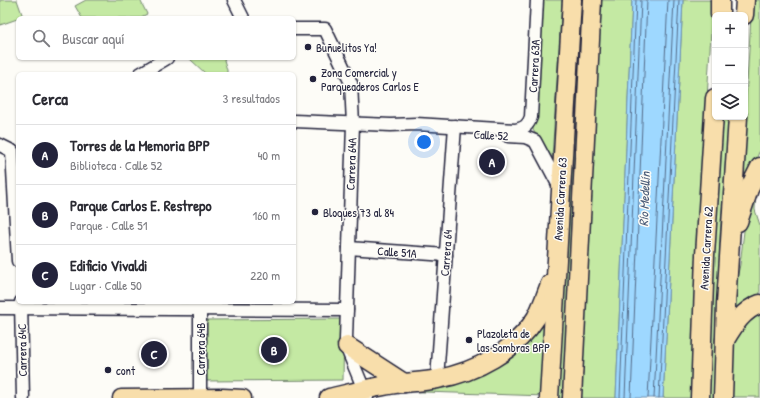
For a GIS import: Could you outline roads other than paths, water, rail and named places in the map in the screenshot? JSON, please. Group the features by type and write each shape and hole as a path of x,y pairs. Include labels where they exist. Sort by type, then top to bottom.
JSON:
{"highway":[{"name":"Avenida Carrera 63","path":"549,398 572,0"},
{"name":"Avenida Carrera 63","path":"572,398 592,0"},
{"path":"720,0 720,12"},
{"path":"744,12 745,0"},
{"name":"Avenida Carrera 62","path":"700,398 705,255 714,120"},
{"name":"Avenida Carrera 62","path":"723,398 729,258 738,120"},
{"path":"729,258 742,206 760,167"},
{"path":"329,398 365,394 404,383 437,379 467,371 496,357 527,331 537,316 556,264"},
{"path":"725,340 733,326 743,314 754,306 760,304"},
{"path":"347,346 404,383"}],"main road":[{"path":"121,398 243,398"}],"street":[{"path":"234,0 242,16"},
{"name":"Carrera 63A","path":"522,129 526,126 531,117 536,2"},
{"name":"Carrera 64A","path":"296,29 325,29 351,84 352,124 347,346 365,394"},
{"path":"143,72 164,60"},
{"name":"Calle 52","path":"296,121 391,125 415,130 522,129"},
{"name":"Calle 52","path":"455,129 531,138 538,144 561,190"},
{"name":"Carrera 64","path":"437,379 455,129"},
{"path":"0,145 15,150 16,187"},
{"name":"Calle 51A","path":"349,248 446,255"},
{"path":"0,308 21,305 200,306 348,310"},
{"name":"Carrera 64C","path":"21,305 23,398"},
{"name":"Carrera 64B","path":"200,306 200,397"}],"water":[{"name":"Río Medellín","path":"632,0 683,0 663,398 616,398"}],"place":[{"name":"Buñuelitos Ya!","path":"308,47"},
{"name":"Zona Comercial y Parqueaderos Carlos E","path":"313,79"},
{"name":"Torres de la Memoria BPP","path":"492,162"},
{"name":"Bloques 73 al 84","path":"315,212"},
{"name":"Plazoleta de las Sombras BPP","path":"469,340"},
{"name":"Parque Carlos E. Restrepo","path":"274,350"},
{"name":"Edificio Vivaldi","path":"154,354"},
{"name":"cont","path":"108,370"}]}
